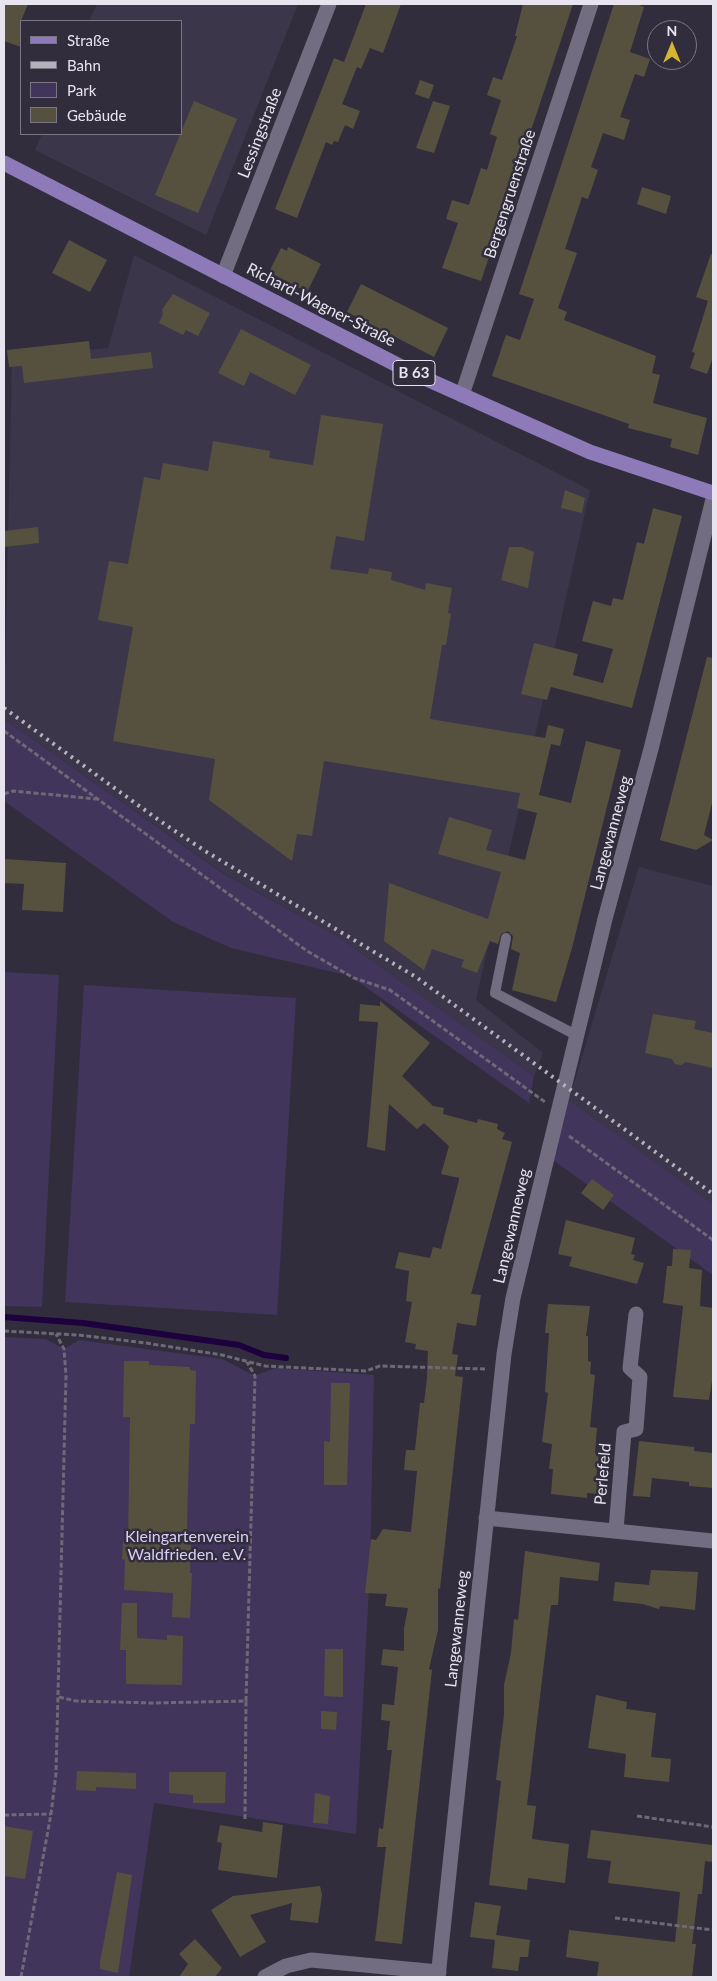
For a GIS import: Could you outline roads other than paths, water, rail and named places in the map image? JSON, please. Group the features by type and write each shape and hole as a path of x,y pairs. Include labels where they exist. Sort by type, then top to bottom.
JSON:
{"main road":[{"name":"Richard-Wagner-Straße","path":"4,163 413,373 590,452 713,493"}],"street":[{"name":"Lessingstraße","path":"223,276 329,4"},
{"name":"Bergengruenstraße","path":"462,395 591,4"},
{"name":"Langewanneweg","path":"438,1975 486,1518 503,1370 519,1266 578,1036 605,919 651,749 713,499"},
{"name":"Perlefeld","path":"616,1530 624,1432 636,1429 640,1378 630,1368 636,1314"},
{"path":"486,1518 713,1541"},
{"path":"265,1977 286,1966 311,1960 438,1975"}],"lane":[{"path":"506,938 495,993 578,1036"}],"waterway":[{"path":"4,1317 83,1323 239,1345 264,1355 286,1358"}],"railway":[{"path":"4,708 160,821 205,851 416,977 713,1194"}],"park label":[{"name":"Kleingartenverein Waldfrieden. e.V.","path":"187,1546"}]}
